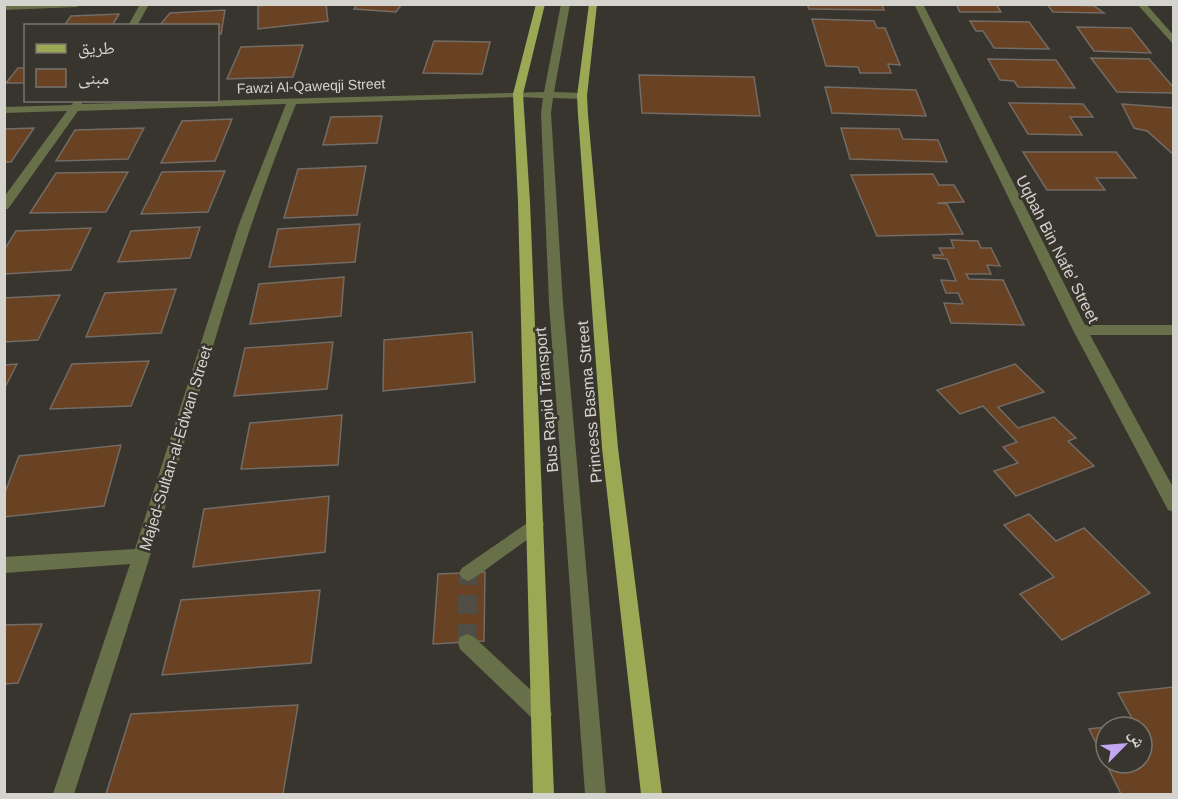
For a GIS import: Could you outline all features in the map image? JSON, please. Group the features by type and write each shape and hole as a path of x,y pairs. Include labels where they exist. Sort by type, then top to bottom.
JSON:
{"main road":[{"path":"541,4 518,94 536,524 544,795"},
{"name":"Princess Basma Street","path":"593,4 582,96 610,448 652,795"}],"street":[{"path":"4,7 77,4"},
{"path":"133,24 145,4"},
{"name":"Bus Rapid Transport","path":"566,4 546,113 556,303 596,795"},
{"name":"Uqbah Bin Nafe' Street","path":"918,4 1080,330 1173,505"},
{"path":"1141,4 1173,42"},
{"name":"Fawzi Al-Qaweqji Street","path":"4,110 77,104 292,102 518,94 582,96"},
{"name":"Majed-Sultan-al-Edwan Street","path":"63,795 142,556 231,268 272,149 292,102"},
{"path":"4,206 77,104"},
{"path":"1080,330 1173,330"},
{"path":"468,573 536,524"},
{"path":"4,565 142,556"},
{"path":"467,643 542,714"}],"building":[{"path":"326,4 328,21 258,29 258,6"},
{"path":"357,4 402,4 396,12 354,9"},
{"path":"807,4 882,4 884,10 809,9"},
{"path":"956,4 996,4 1001,12 960,12"},
{"path":"1047,4 1094,6 1104,13 1053,12"},
{"path":"225,10 221,34 219,34 219,24 161,24 170,13"},
{"path":"119,14 113,24 65,24 71,16"},
{"path":"812,19 874,21 877,28 885,28 900,65 888,64 891,73 860,73 858,67 826,66"},
{"path":"970,21 1029,22 1049,49 994,48 983,31 976,31"},
{"path":"1077,27 1131,28 1151,53 1094,51"},
{"path":"434,41 490,42 482,74 423,73"},
{"path":"303,45 293,77 227,79 241,47"},
{"path":"1091,58 1149,59 1174,88 1174,93 1117,92"},
{"path":"988,59 1056,60 1075,88 1018,87 1014,81 1000,80"},
{"path":"18,68 24,68 24,83 6,83"},
{"path":"639,75 754,77 760,116 642,113"},
{"path":"825,87 916,90 926,116 832,113"},
{"path":"1009,103 1083,104 1093,117 1070,117 1082,135 1028,134"},
{"path":"1122,104 1174,108 1174,155 1147,131 1134,128"},
{"path":"382,116 377,143 323,145 331,117"},
{"path":"232,119 215,161 161,163 182,121"},
{"path":"34,128 11,162 4,162 4,129"},
{"path":"144,128 128,159 56,161 75,130"},
{"path":"841,128 899,129 903,139 938,140 947,162 850,159"},
{"path":"1023,152 1116,152 1136,178 1096,178 1105,190 1047,190"},
{"path":"366,166 357,215 284,218 298,169"},
{"path":"225,171 208,212 141,214 162,172"},
{"path":"128,172 106,212 30,213 56,173"},
{"path":"933,174 939,185 954,185 964,202 937,203 947,204 963,234 877,236 851,175"},
{"path":"360,224 355,262 269,267 278,229"},
{"path":"200,227 190,258 118,262 131,231"},
{"path":"91,228 71,270 4,274 4,250 16,231"},
{"path":"951,240 978,241 981,248 991,248 1000,266 987,265 991,274 966,274 969,279 1003,280 1024,325 951,323 944,303 963,304 958,293 946,293 941,280 956,281 947,259 934,258 933,255 943,255 939,248 954,248"},
{"path":"344,277 341,316 250,324 259,284"},
{"path":"176,289 161,333 86,337 105,293"},
{"path":"60,295 38,340 4,342 4,298"},
{"path":"472,332 475,382 383,391 384,340"},
{"path":"333,342 327,389 234,396 245,348"},
{"path":"149,361 131,406 50,409 72,364"},
{"path":"17,364 4,389 4,365"},
{"path":"1015,364 1044,392 998,407 1018,428 1054,417 1076,438 1068,441 1094,466 1016,496 994,471 1018,463 1003,447 1017,442 983,406 960,414 937,390"},
{"path":"342,415 338,465 241,469 250,423"},
{"path":"121,445 104,506 4,517 4,495 19,456"},
{"path":"329,496 325,552 193,567 204,509"},
{"path":"1029,514 1056,541 1084,528 1150,593 1062,640 1020,594 1054,577 1004,525"},
{"path":"485,572 484,641 433,644 438,574"},
{"path":"320,590 311,663 162,675 181,600"},
{"path":"42,624 18,683 4,684 4,625"},
{"path":"1174,687 1174,794 1121,794 1112,775 1154,775 1154,715 1130,715 1118,693"},
{"path":"298,705 283,794 106,794 131,714"},
{"path":"1094,728 1094,739 1089,729"}],"tunnel":[{"path":"467,643 468,573"}]}
